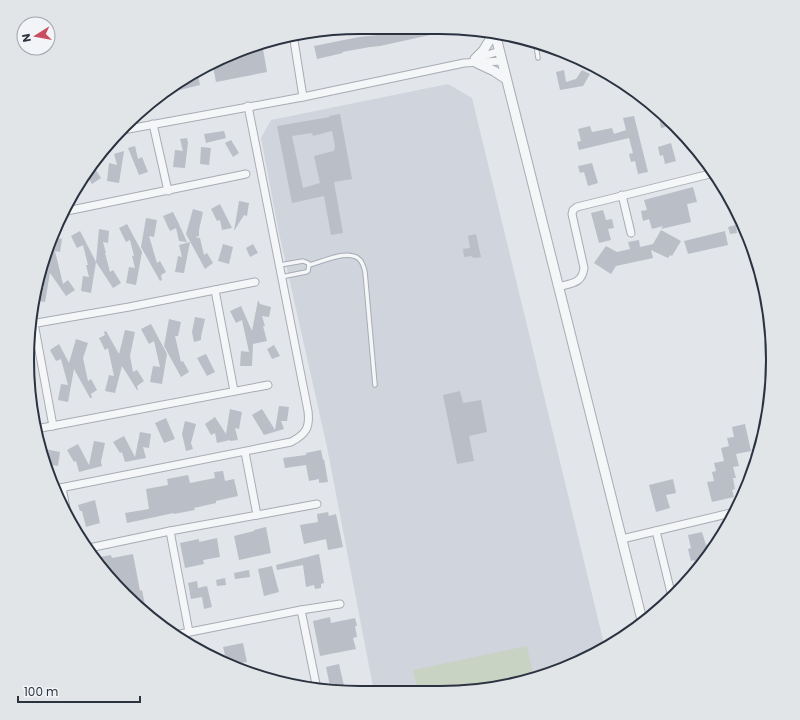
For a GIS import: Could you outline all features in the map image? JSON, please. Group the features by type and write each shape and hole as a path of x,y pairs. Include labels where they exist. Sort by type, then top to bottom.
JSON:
{"street":[{"path":"476,61 491,38"},
{"path":"496,39 641,616"},
{"path":"294,40 303,97"},
{"path":"476,61 500,51"},
{"path":"476,61 506,79"},
{"path":"129,129 303,97 464,63 476,61 502,61"},
{"path":"63,494 62,488 291,442 306,432 309,422 248,106"},
{"path":"153,124 168,191"},
{"path":"71,210 246,174"},
{"path":"558,287 579,280 583,276 584,268 572,214 573,210 577,207 622,195 708,174"},
{"path":"622,195 631,234"},
{"path":"36,323 129,307 255,282"},
{"path":"215,290 234,391"},
{"path":"35,339 53,426"},
{"path":"41,429 268,385"},
{"path":"245,452 256,515"},
{"path":"93,547 170,531 316,504"},
{"path":"622,539 727,514"},
{"path":"170,531 189,632"},
{"path":"656,531 671,591"},
{"path":"183,633 301,610 340,604"},
{"path":"301,610 316,683"}],"lane":[{"path":"537,49 538,58"},
{"path":"309,265 346,254 356,256 361,261 365,272 375,385"},
{"path":"279,265 303,261 309,265"},
{"path":"281,277 306,272 309,265"}],"shaded area":[{"path":"448,84 472,98 603,642 565,661 545,669 504,680 440,686 373,686 327,447 279,233 261,138 271,120"}],"green space":[{"path":"527,646 533,673 504,680 483,683 417,686 413,670"}],"building":[{"path":"387,34 434,34 380,46 342,52 343,53 317,59 314,46 359,37"},
{"path":"263,49 267,72 216,82 213,69"},
{"path":"564,70 566,82 576,79 582,70 590,74 583,86 560,90 556,72"},
{"path":"198,77 200,85 177,91"},
{"path":"340,114 352,179 334,182 343,233 331,235 324,196 292,203 277,126 330,117 329,116","holes":["332,131 335,146 334,151 314,156 320,183 303,188 292,136 312,133 313,136"]},
{"path":"634,116 648,172 638,174 635,161 631,162 629,154 633,153 629,138 579,150 577,142 581,141 578,129 590,126 592,132 612,128 614,134 626,130 623,118"},
{"path":"659,119 668,126 661,128"},
{"path":"224,131 226,138 206,143 204,134"},
{"path":"187,138 188,143 185,168 173,167 175,150 183,151 180,139"},
{"path":"231,140 239,153 233,157 225,143"},
{"path":"671,143 676,161 665,164 663,155 660,156 658,147"},
{"path":"135,146 138,159 142,157 148,172 139,175 128,148"},
{"path":"201,147 211,148 209,165 200,164"},
{"path":"124,151 119,183 107,181 109,163 117,165 114,154"},
{"path":"592,163 598,183 588,186 584,172 580,173 578,166"},
{"path":"96,170 101,178 92,184 89,179"},
{"path":"693,187 697,202 687,204 691,222 661,229 663,226 652,229 649,219 643,221 641,211 647,210 644,200"},
{"path":"239,201 249,203 247,216 244,215 234,231"},
{"path":"220,204 232,228 222,230 220,220 217,221 211,209"},
{"path":"193,209 203,212 199,236 195,237 200,238 204,255 207,253 213,263 205,269 186,234"},
{"path":"603,210 606,220 612,219 614,228 608,229 611,240 599,243 591,213"},
{"path":"173,212 187,242 179,241 176,228 170,231 168,227 163,216"},
{"path":"146,218 157,220 154,237 149,236 157,263 160,261 166,272 161,275 162,280 160,281 141,247"},
{"path":"127,224 142,252 136,285 126,283 129,267 135,268 130,240 126,242 119,228"},
{"path":"736,225 737,233 730,234 728,227"},
{"path":"99,229 109,231 108,243 103,242 105,253 110,272 113,270 121,283 113,288 96,262"},
{"path":"661,230 681,241 672,256 670,255 668,258 651,250 653,258 616,266 611,274 594,263 606,246 617,252 630,249 628,242 639,240 640,247 653,244"},
{"path":"80,231 96,262 91,293 81,291 83,276 89,277 86,265 88,265 83,245 77,248 71,236"},
{"path":"725,231 728,245 688,254 684,241"},
{"path":"476,234 481,257 464,257 463,249 470,248 468,236"},
{"path":"58,238 62,239 60,252 55,251 63,284 68,280 75,290 66,296 50,273 45,302 39,301 42,287 44,288 43,284 51,255"},
{"path":"190,242 184,273 175,272 178,256 182,257 179,245"},
{"path":"223,244 233,247 229,264 218,261"},
{"path":"253,244 258,253 250,257 246,248"},
{"path":"258,300 260,304 271,307 269,317 262,316 267,341 253,344 252,366 240,366 241,351 249,352 242,320 236,323 230,311 241,306 252,331"},
{"path":"195,317 205,319 201,340 194,342 192,332"},
{"path":"169,319 181,322 178,336 175,336 181,362 183,361 189,372 181,377 164,346"},
{"path":"151,324 167,354 162,384 150,382 153,366 160,367 154,341 149,344 141,329"},
{"path":"125,330 135,332 130,356 133,372 137,370 144,381 137,386 137,390 122,366 115,393 105,391 109,375 114,376 108,348 105,350 99,338 105,335 104,332 106,331 119,354"},
{"path":"76,339 88,343 83,358 88,381 91,379 97,390 91,394 92,398 90,398 74,369 68,402 58,400 61,384 68,385 61,359 56,361 50,350 59,344 69,363"},
{"path":"274,345 280,356 272,359 267,349"},
{"path":"206,354 215,372 207,376 197,358"},
{"path":"460,391 463,403 481,400 487,432 469,436 474,461 457,464 443,395"},
{"path":"279,406 289,407 287,421 281,421 284,429 264,435 252,415 262,409 275,430"},
{"path":"230,409 242,412 239,429 235,428 238,440 217,443 215,433 211,435 205,424 215,417 226,434"},
{"path":"166,418 175,439 164,443 155,423"},
{"path":"185,421 196,424 191,443 193,449 186,451 182,434"},
{"path":"745,424 751,451 736,454 739,466 733,467 736,478 733,478 735,489 732,490 734,497 712,502 707,482 714,481 712,472 716,471 714,463 724,461 721,448 729,446 727,438 734,437 732,427"},
{"path":"140,432 151,434 149,448 143,447 146,458 125,462 122,452 120,453 113,442 124,436 135,457"},
{"path":"94,441 105,443 101,462 102,466 79,472 76,461 74,462 67,450 78,444 89,465"},
{"path":"47,449 60,452 58,466 52,465 53,471"},
{"path":"321,450 328,482 319,483 319,479 309,481 306,465 285,468 283,458 306,455 306,453"},
{"path":"223,471 225,481 234,479 238,496 194,508 195,510 127,523 125,513 149,509 146,489 168,485 167,479 188,475 190,483 215,478 214,472"},
{"path":"673,479 676,493 666,495 670,508 656,512 649,485"},
{"path":"95,500 100,523 86,527 82,511 80,511 78,505"},
{"path":"328,512 329,516 336,514 343,547 328,550 326,539 304,544 300,525 318,522 317,514"},
{"path":"266,527 271,553 239,560 234,536"},
{"path":"702,532 706,545 709,544 695,563 694,560 691,561 688,549 691,548 688,535"},
{"path":"217,538 220,557 203,560 204,564 185,568 180,543 199,539 199,542"},
{"path":"133,554 140,591 142,590 145,605 129,591 100,557 111,555 112,558"},
{"path":"319,554 324,583 321,584 321,588 315,589 314,585 306,587 303,565 277,570 276,565"},
{"path":"272,566 279,592 264,596 258,569"},
{"path":"249,570 250,577 235,579 234,573"},
{"path":"225,578 226,585 217,586 216,580"},
{"path":"197,581 198,588 207,586 212,607 204,609 202,597 191,599 188,583"},
{"path":"330,617 331,623 355,618 357,637 353,638 356,649 320,656 313,621"},
{"path":"243,643 247,662 240,663 225,656 223,647"},
{"path":"339,664 344,685 330,684 326,667"}]}
